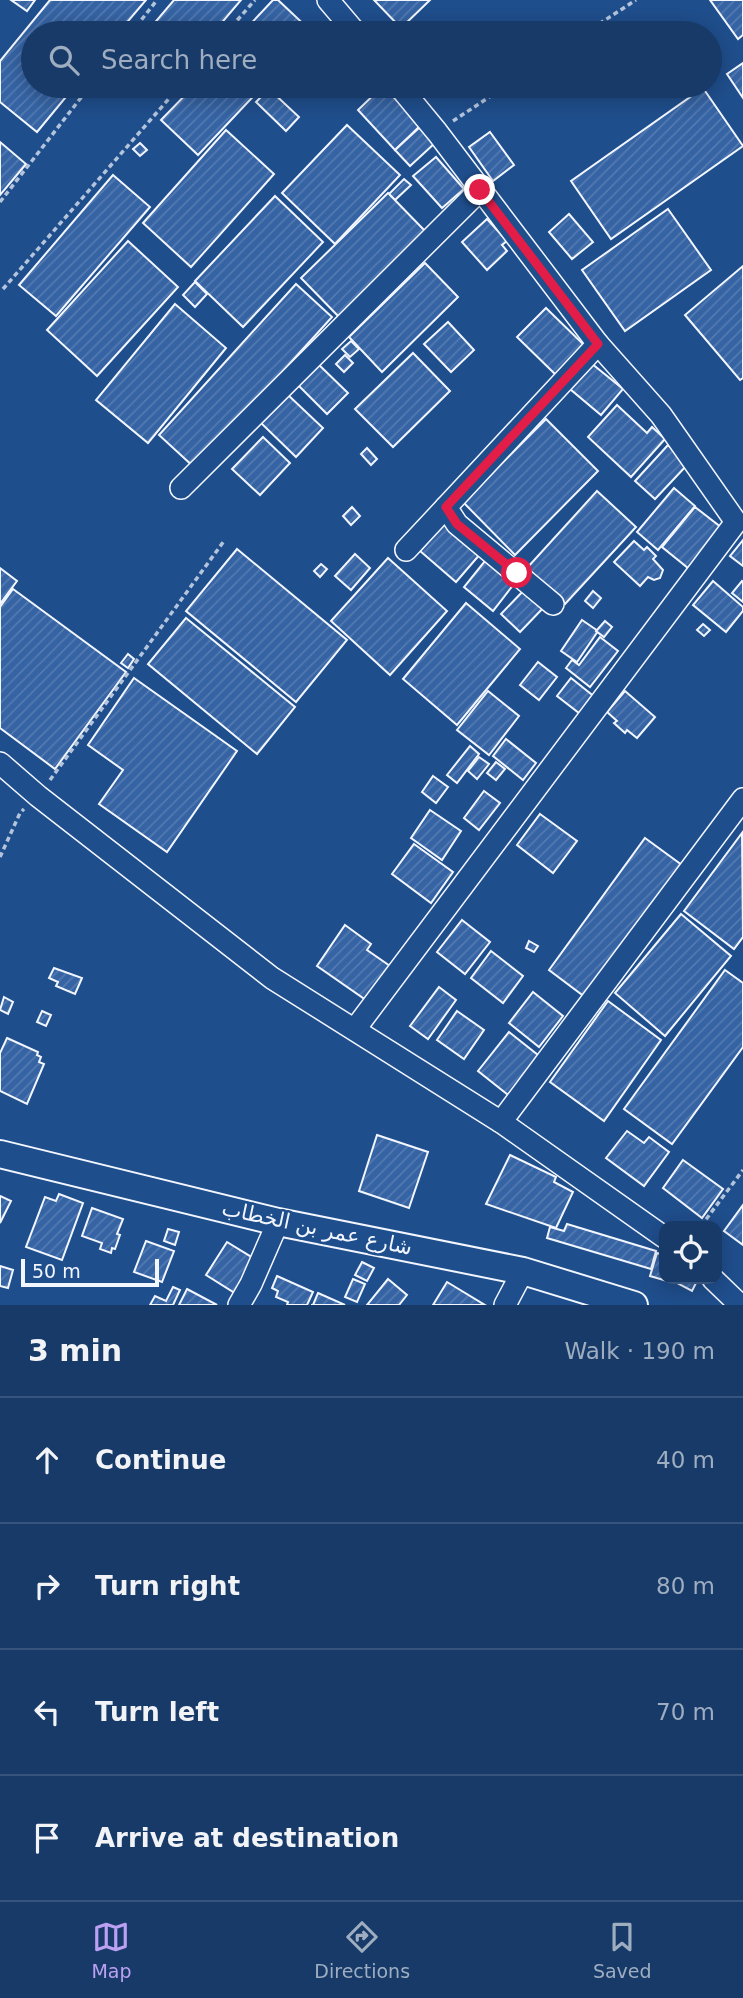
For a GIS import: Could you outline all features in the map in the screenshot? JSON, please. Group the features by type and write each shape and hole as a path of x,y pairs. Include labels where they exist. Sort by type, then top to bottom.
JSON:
{"main road":[{"name":"شارع عمر بن الخطاب","path":"0,1154 278,1222 523,1271 634,1305"}],"street":[{"path":"328,0 346,21"},
{"path":"355,1029 736,522 661,415 598,344 409,98"},
{"path":"181,488 480,190"},
{"path":"407,550 598,344"},
{"path":"446,507 457,524 553,604"},
{"path":"0,763 38,796 272,978 501,1122 659,1233"},
{"path":"501,1122 743,799"},
{"path":"239,1305 278,1222"},
{"path":"505,1305 523,1271"},
{"path":"718,1284 740,1305"}],"path":[{"path":"140,21 157,0"},
{"path":"237,21 255,0"},
{"path":"604,21 636,0"},
{"path":"0,202 81,98"},
{"path":"3,289 170,98"},
{"path":"437,132 488,98"},
{"path":"0,857 20,813 38,796 224,541"},
{"path":"705,1221 743,1170"}],"building":[{"path":"11,0 35,0 27,11"},
{"path":"50,0 146,0 128,21 33,21"},
{"path":"174,0 241,0 223,21 156,21"},
{"path":"273,0 278,0 300,21 253,21"},
{"path":"374,0 430,0 408,21 394,21"},
{"path":"710,0 743,0 743,35 738,39"},
{"path":"21,35 21,98 65,98 37,132 0,102 0,61"},
{"path":"743,63 743,98 727,74"},
{"path":"182,98 252,98 198,155 161,120"},
{"path":"260,98 279,98 299,117 286,131 256,102"},
{"path":"370,98 395,98 421,125 395,150 358,110"},
{"path":"689,98 710,98 743,146 611,239 571,181"},
{"path":"347,125 400,175 335,244 282,193"},
{"path":"420,127 435,143 410,166 395,150"},
{"path":"226,130 274,174 191,267 143,223"},
{"path":"490,132 514,165 493,181 469,147"},
{"path":"0,142 26,164 0,195"},
{"path":"140,143 147,150 140,156 133,149"},
{"path":"436,157 464,189 442,208 413,176"},
{"path":"113,175 150,207 56,316 19,285"},
{"path":"404,179 411,185 395,200 389,194"},
{"path":"388,193 429,235 342,320 301,278"},
{"path":"275,196 323,242 243,327 195,281"},
{"path":"668,209 711,270 625,331 582,270"},
{"path":"569,214 593,242 572,259 549,232"},
{"path":"487,219 507,241 502,245 507,251 487,270 462,242"},
{"path":"128,241 178,287 97,376 47,330"},
{"path":"425,263 458,297 382,372 349,337"},
{"path":"743,266 743,378 740,380 685,315"},
{"path":"195,282 207,294 195,307 183,295"},
{"path":"296,284 332,317 195,468 159,435"},
{"path":"175,304 226,348 148,443 96,400"},
{"path":"546,308 584,345 556,375 517,337"},
{"path":"448,322 474,350 451,372 424,344"},
{"path":"351,341 359,349 350,357 342,349"},
{"path":"413,353 450,391 393,447 355,409"},
{"path":"345,355 353,363 344,372 336,364"},
{"path":"315,361 348,393 327,414 295,382"},
{"path":"591,363 623,389 601,415 570,389"},
{"path":"287,394 323,428 296,457 260,422"},
{"path":"617,405 647,433 652,427 665,439 631,477 588,437"},
{"path":"546,419 598,471 515,555 463,502"},
{"path":"263,437 290,463 260,495 232,469"},
{"path":"668,445 688,464 655,499 635,481"},
{"path":"367,448 377,459 371,465 361,454"},
{"path":"674,488 695,506 658,550 637,532"},
{"path":"597,491 636,527 565,604 527,568"},
{"path":"352,507 360,516 351,525 343,516"},
{"path":"695,507 722,528 688,568 662,547"},
{"path":"445,522 481,553 456,582 420,551"},
{"path":"743,540 743,566 730,556"},
{"path":"634,541 644,550 647,547 656,556 653,559 663,570 660,578 654,580 648,577 640,586 614,562"},
{"path":"237,549 347,640 296,702 186,611"},
{"path":"355,554 370,568 351,590 335,576"},
{"path":"388,558 447,611 390,675 331,621"},
{"path":"485,561 514,584 493,611 464,587"},
{"path":"321,564 327,569 320,577 314,571"},
{"path":"0,568 17,581 0,604"},
{"path":"713,581 743,607 743,611 726,632 693,605"},
{"path":"743,582 743,602 732,593"},
{"path":"527,587 546,605 520,632 501,614"},
{"path":"13,589 126,672 55,769 0,728 0,607"},
{"path":"593,591 601,598 593,608 585,601"},
{"path":"466,603 520,649 457,725 403,679"},
{"path":"186,618 295,707 257,754 148,664"},
{"path":"582,620 598,631 577,662 561,651"},
{"path":"605,621 612,627 604,637 596,631"},
{"path":"703,624 710,630 704,636 697,630"},
{"path":"600,637 618,651 590,687 566,668 572,660 579,665"},
{"path":"128,654 134,659 128,668 121,663"},
{"path":"538,662 557,677 539,700 520,685"},
{"path":"134,678 237,751 167,852 99,804 123,770 88,745"},
{"path":"571,678 601,702 588,720 557,696"},
{"path":"488,691 519,716 489,755 457,730"},
{"path":"625,691 655,717 637,738 627,730 625,733 607,712"},
{"path":"506,739 536,763 523,780 493,756"},
{"path":"470,746 479,754 457,783 447,775"},
{"path":"479,757 489,764 477,779 468,771"},
{"path":"496,762 505,769 496,780 487,773"},
{"path":"433,776 448,787 436,803 422,792"},
{"path":"484,791 500,803 479,830 464,818"},
{"path":"430,810 461,831 442,860 411,838"},
{"path":"540,814 577,841 553,873 517,845"},
{"path":"742,833 743,937 734,949 684,911"},
{"path":"645,838 686,868 589,1000 549,970"},
{"path":"414,844 453,872 431,903 392,874"},
{"path":"681,914 731,956 665,1036 615,993"},
{"path":"462,920 490,942 465,974 437,952"},
{"path":"345,925 371,944 367,950 390,966 366,1000 317,966"},
{"path":"529,941 538,946 534,952 526,948"},
{"path":"491,951 523,976 503,1003 471,978"},
{"path":"54,968 82,978 75,994 56,986 58,982 49,978"},
{"path":"725,970 743,983 743,1047 672,1144 624,1109"},
{"path":"439,987 456,1000 428,1039 410,1026"},
{"path":"533,992 563,1016 539,1047 509,1023"},
{"path":"4,997 13,1002 8,1014 0,1010"},
{"path":"608,1001 661,1040 604,1121 550,1082"},
{"path":"42,1011 51,1015 46,1026 37,1022"},
{"path":"457,1011 484,1030 464,1059 437,1040"},
{"path":"509,1032 543,1059 512,1098 478,1071"},
{"path":"7,1038 38,1052 37,1055 41,1057 39,1062 44,1064 27,1104 0,1091 0,1053"},
{"path":"627,1131 644,1143 649,1137 669,1152 644,1186 606,1158"},
{"path":"377,1135 428,1152 409,1208 359,1191"},
{"path":"510,1155 556,1177 554,1182 573,1192 556,1228 486,1204"},
{"path":"683,1160 723,1189 702,1218 663,1188"},
{"path":"59,1194 83,1203 62,1260 26,1247 45,1197 56,1201"},
{"path":"0,1196 11,1201 0,1223"},
{"path":"743,1205 743,1245 724,1231"},
{"path":"92,1208 123,1219 117,1234 120,1235 111,1253 100,1249 102,1243 82,1236"},
{"path":"567,1224 656,1251 651,1269 547,1238 550,1227 564,1231"},
{"path":"168,1229 179,1232 175,1245 164,1241"},
{"path":"146,1241 174,1251 162,1282 134,1272"},
{"path":"227,1242 258,1261 238,1295 206,1275"},
{"path":"657,1253 659,1254 659,1279 650,1276"},
{"path":"362,1262 374,1268 367,1281 355,1275"},
{"path":"0,1266 13,1270 8,1288 0,1286"},
{"path":"277,1276 313,1292 307,1305 287,1305 288,1302 276,1297 278,1291 272,1288"},
{"path":"353,1279 365,1284 357,1302 345,1297"},
{"path":"388,1279 407,1295 399,1305 367,1305"},
{"path":"447,1282 485,1305 433,1305"},
{"path":"679,1284 696,1284 692,1291"},
{"path":"173,1287 180,1290 173,1305 150,1305 155,1296 166,1301"},
{"path":"187,1289 217,1305 179,1305"},
{"path":"318,1293 345,1305 313,1305"}],"route":[{"path":"480,190 598,344 446,507 457,524 517,573"}]}
